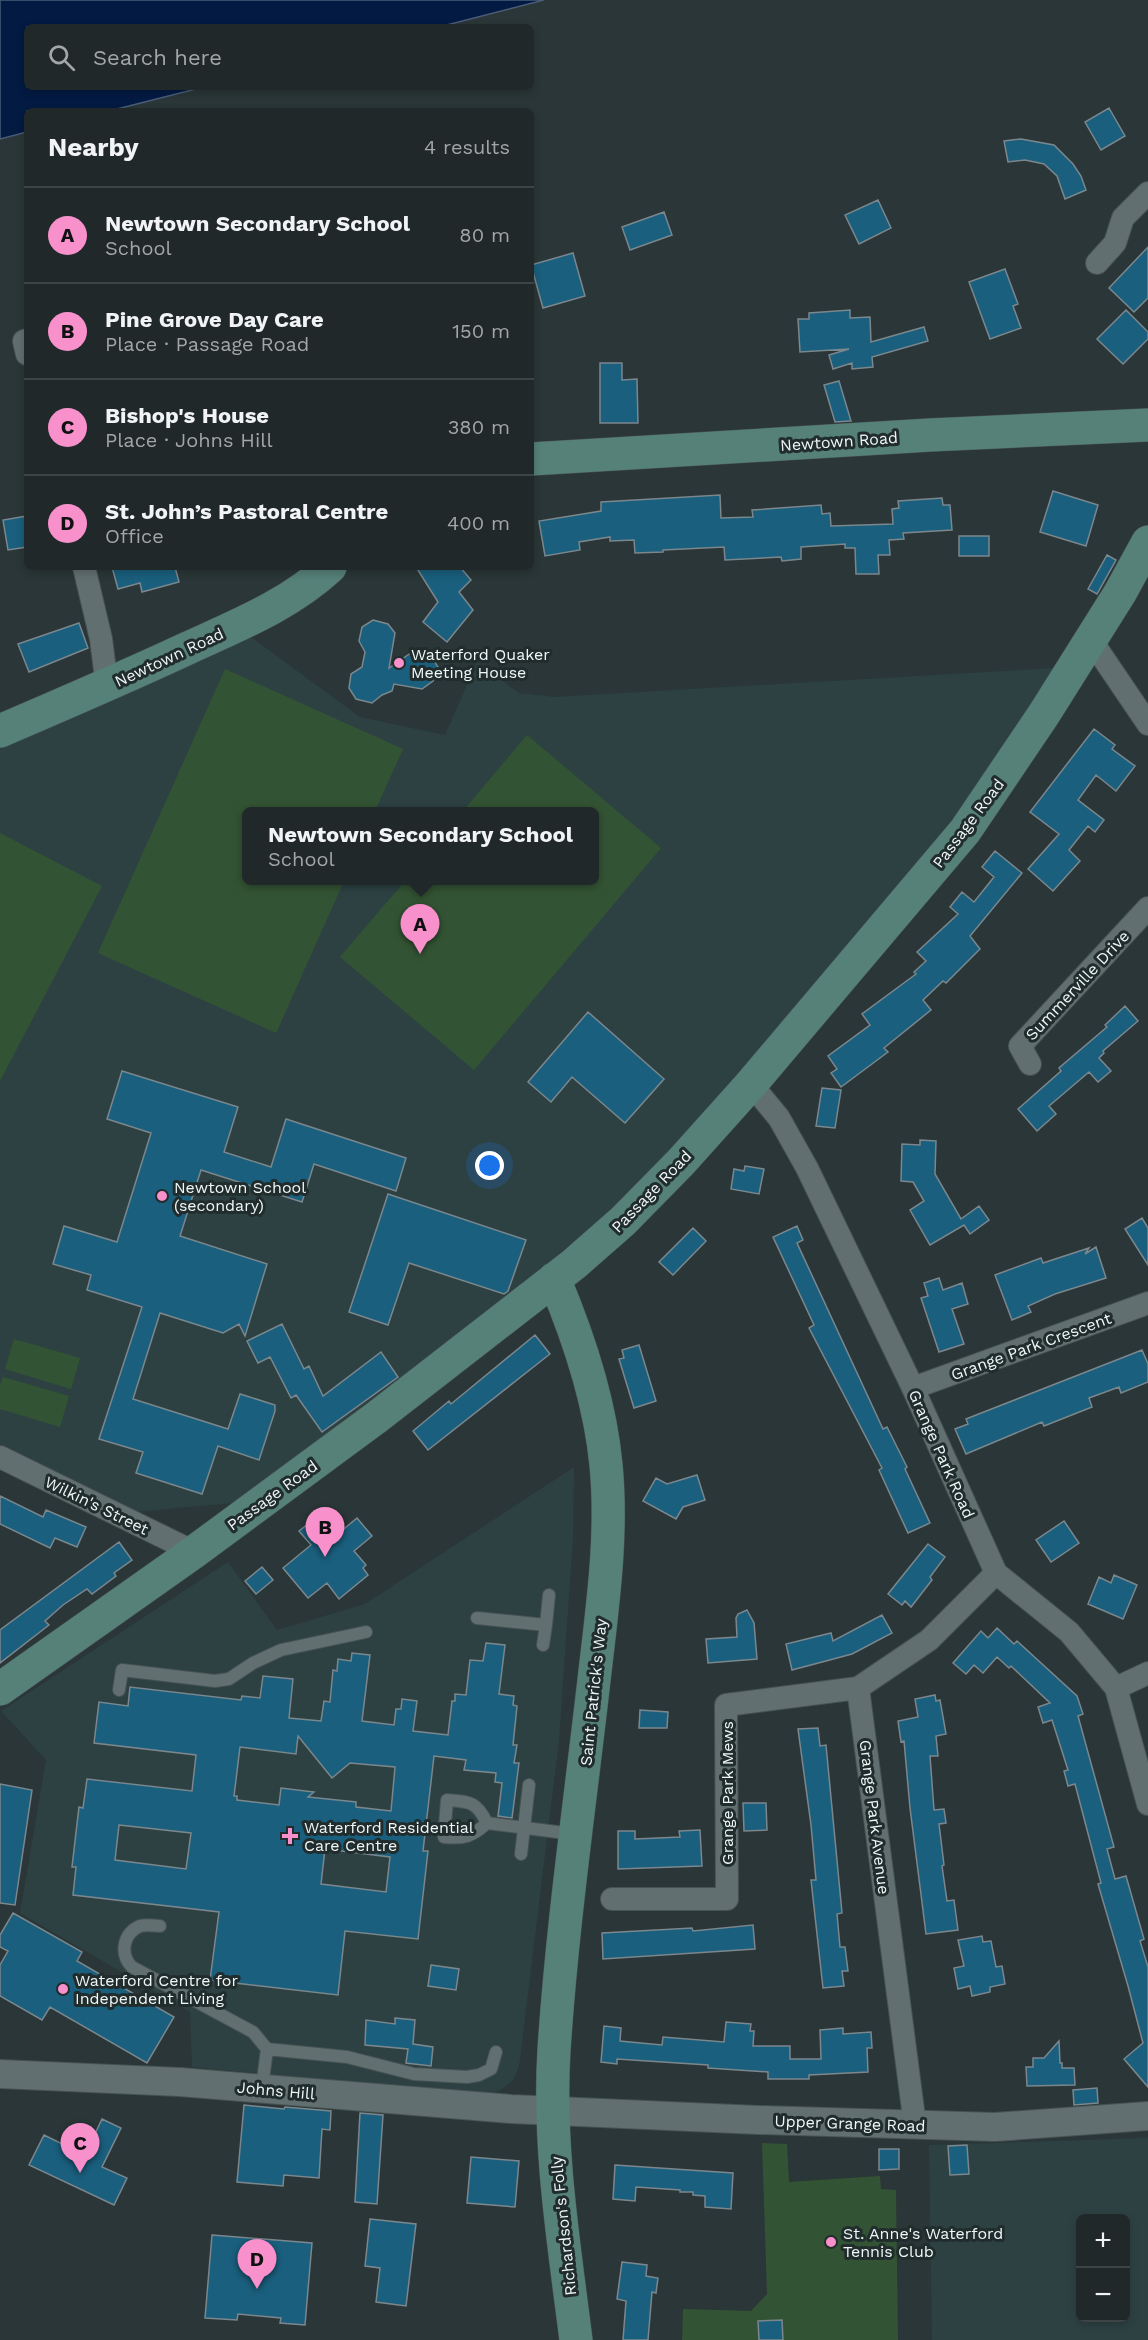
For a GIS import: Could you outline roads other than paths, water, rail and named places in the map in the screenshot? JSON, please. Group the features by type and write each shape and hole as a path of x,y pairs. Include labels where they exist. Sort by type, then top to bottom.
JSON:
{"main road":[{"name":"Newtown Road","path":"534,459 930,435 1148,425"},
{"name":"Passage Road","path":"0,1689 194,1552 414,1389 554,1279 623,1221 681,1162 751,1084 965,831 999,783 1091,640 1148,543"},
{"name":"Newtown Road","path":"0,731 107,686 280,604 303,590 326,570"},
{"name":"Saint Patrick's Way","path":"553,2111 556,2020 604,1589 607,1479 601,1428 593,1396 573,1327 554,1279"},
{"name":"Richardson's Folly","path":"553,2111 557,2177 576,2340"}],"street":[{"path":"1097,263 1115,243 1123,218 1148,193"},
{"path":"85,570 101,639 107,686"},
{"path":"1091,640 1148,724"},
{"name":"Summerville Drive","path":"1030,1064 1020,1046 1148,908"},
{"name":"Grange Park Road","path":"751,1084 779,1118 791,1138 913,1388 996,1573 1069,1632 1116,1688 1148,1804"},
{"name":"Grange Park Crescent","path":"913,1388 1148,1303"},
{"name":"Wilkin's Street","path":"0,1457 194,1552"},
{"path":"858,1688 929,1640 996,1573"},
{"path":"1116,1688 1148,1673"},
{"name":"Grange Park Mews","path":"612,1899 727,1899 726,1706 858,1688"},
{"name":"Grange Park Avenue","path":"858,1688 915,2125"},
{"name":"Johns Hill","path":"0,2074 152,2080 488,2108 553,2111"},
{"name":"Upper Grange Road","path":"553,2111 915,2125 1003,2126 1148,2116"}],"lane":[{"path":"543,1646 549,1594"},
{"path":"477,1618 546,1624"},
{"path":"119,1690 122,1670 215,1681 229,1679 253,1663 281,1650 366,1632"},
{"path":"521,1854 529,1785"},
{"path":"487,1823 577,1834"},
{"path":"160,1926 140,1926 132,1931 123,1947 123,1954 127,1962 132,1967 253,2032 267,2049 347,2057 414,2074 467,2077 479,2075 491,2069 496,2052"},
{"path":"262,2088 267,2049"}],"water":[{"path":"0,0 544,0 451,24 24,24 24,90 192,90 121,108 24,108 24,133 0,139"}],"place":[{"name":"Waterford Quaker Meeting House","path":"399,663"},
{"name":"Newtown Secondary School","path":"420,954"},
{"name":"Newtown School (secondary)","path":"162,1196"},
{"name":"Pine Grove Day Care","path":"325,1557"},
{"name":"Waterford Residential Care Centre","path":"290,1836"},
{"name":"Waterford Centre for Independent Living","path":"63,1989"},
{"name":"Bishop's House","path":"80,2173"},
{"name":"St. Anne's Waterford Tennis Club","path":"831,2242"},
{"name":"St. John’s Pastoral Centre","path":"257,2289"}]}
